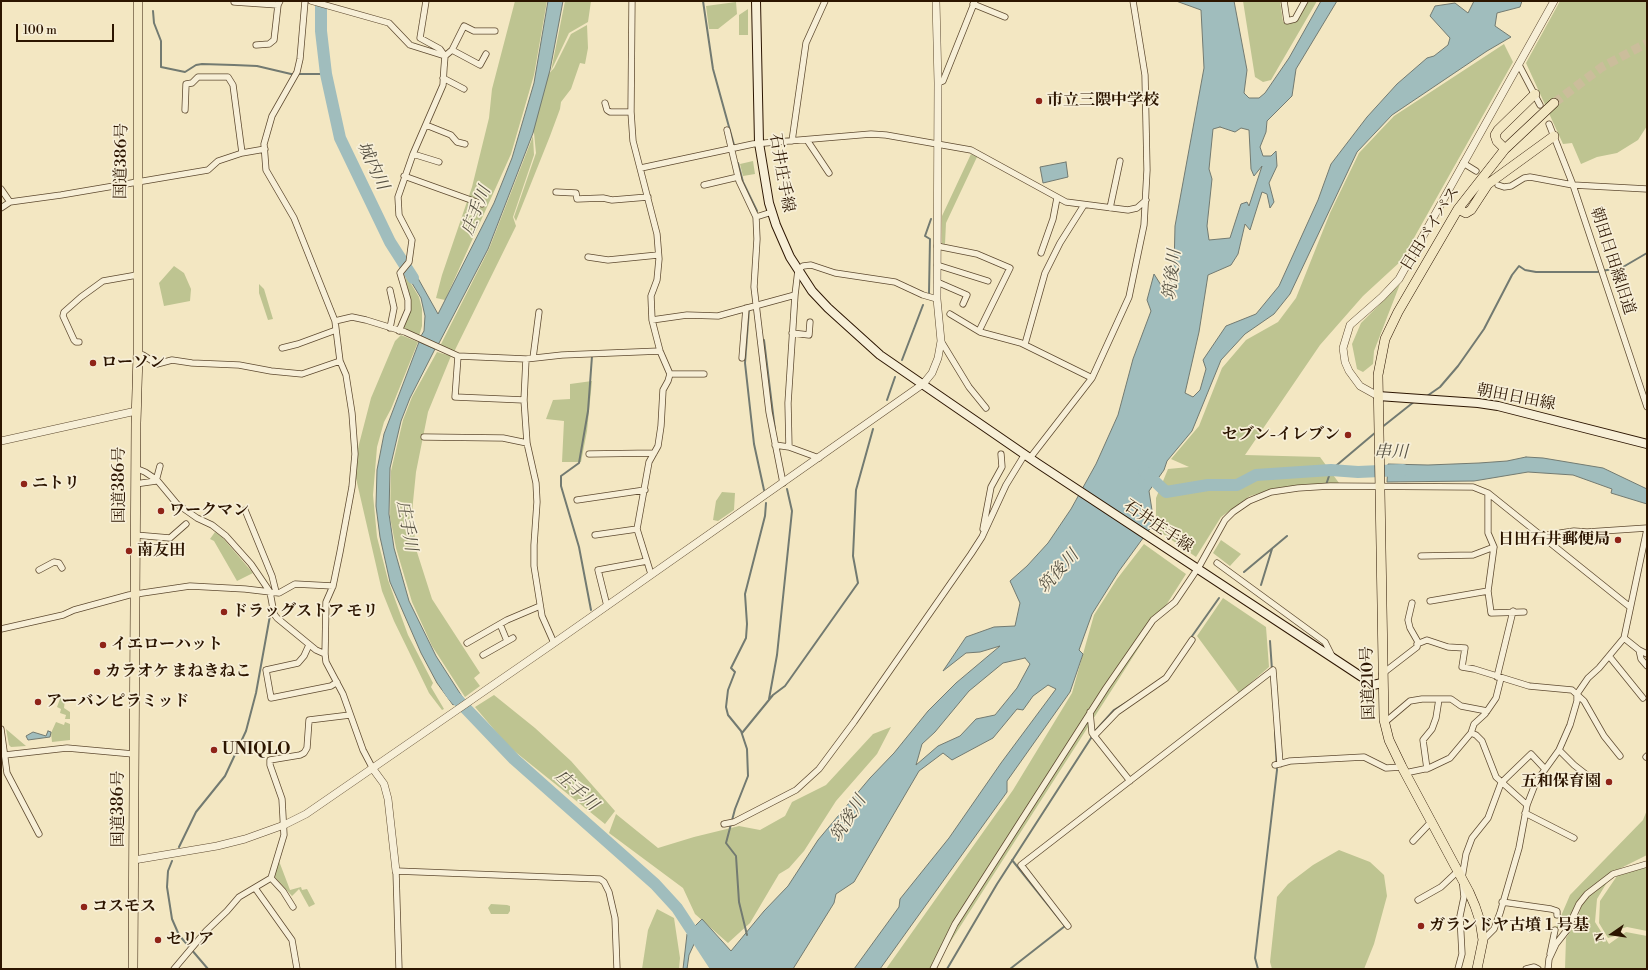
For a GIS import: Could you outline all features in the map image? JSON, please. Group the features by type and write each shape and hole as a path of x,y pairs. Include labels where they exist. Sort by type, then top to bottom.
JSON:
{"highway":[{"name":"国道386号","path":"133,969 135,468 138,354 136,183 139,68 138,1"},
{"path":"1505,149 1497,141 1495,135 1498,130 1535,94"},
{"name":"日田バイパス","path":"1378,396 1381,355 1385,339 1398,312 1458,209 1505,149 1554,103"},
{"path":"1458,209 1466,213 1471,210 1488,184 1554,136"},
{"name":"国道210号","path":"1378,396 1384,723 1389,740 1403,770 1460,875 1478,913 1483,940 1478,969"}],"main road":[{"name":"石井庄手線","path":"756,1 759,143 764,176 772,212 783,240 798,270 812,291 860,338 880,354 1031,458 1189,565 1373,685 1382,679"},
{"name":"朝田日田線","path":"1378,396 1478,403 1498,406 1647,444"}],"street":[{"path":"305,1 296,74 272,116 264,144 266,170 294,218 335,321 340,360 346,376 352,413 355,454 352,487 332,586 326,602 325,654 326,662 337,682 363,750 373,769 384,784 388,799 396,871 398,969"},
{"path":"313,1 389,23 410,45 444,56"},
{"path":"402,332 408,310 408,300 400,273 409,262 412,240 403,224 398,208 398,197 404,176 442,85 443,78 444,56 440,49 420,38 426,1"},
{"path":"632,1 631,112 633,141 657,234 657,280 651,296 652,320 660,351 670,374 668,381 662,390 661,426 658,446 649,462 637,529 651,574"},
{"path":"792,141 806,43 825,1"},
{"path":"134,860 217,846 245,839 284,825 306,814 554,643 923,384 932,373 938,358 941,341 937,299 938,83 936,1"},
{"path":"724,824 734,822 796,790 819,769 900,658 982,537 1006,485 1031,458 1092,378 1129,297 1144,225 1148,126 1145,75 1132,1"},
{"path":"1284,1 1287,21 1296,18 1304,1"},
{"path":"1378,396 1360,386 1348,371 1343,348 1350,325 1382,297 1399,279 1554,1"},
{"path":"234,2 279,3 274,40 269,44 256,45"},
{"path":"938,83 943,81 974,3 1005,17"},
{"path":"444,56 452,50 464,26 474,31 495,31"},
{"path":"452,50 480,65 486,54"},
{"path":"1519,65 1540,105"},
{"path":"185,110 186,84 192,83 198,77 228,77 233,85 242,153"},
{"path":"443,78 464,88"},
{"path":"605,103 607,110 610,112 631,112"},
{"name":"朝田日田線旧道","path":"1549,124 1573,185 1647,407"},
{"path":"426,125 451,136 457,142 465,144"},
{"path":"727,130 738,177 756,217 757,239 754,288 769,412 777,445 783,483"},
{"path":"641,168 759,143 871,134 886,135 971,150 1066,202 1128,210 1136,208 1146,200"},
{"path":"807,140 830,173"},
{"path":"1,208 10,202 136,183 210,169 218,161 242,153 265,149"},
{"path":"413,154 439,162"},
{"path":"1110,208 1120,161"},
{"path":"1463,163 1476,171"},
{"path":"404,176 482,204"},
{"path":"704,184 738,177"},
{"path":"1498,185 1504,188 1511,186 1524,178 1530,177 1573,185 1647,188"},
{"path":"1,189 10,202"},
{"path":"556,192 576,192 577,199 603,198 612,200 648,197"},
{"path":"1042,254 1053,218 1057,198"},
{"path":"1025,344 1045,273 1060,243 1084,205"},
{"path":"756,217 772,212"},
{"path":"937,246 977,254 1010,268 979,332"},
{"path":"588,257 608,260 622,257 658,255"},
{"path":"789,447 788,403 792,333 798,270 803,266 811,265 835,272 895,282 923,295 937,299"},
{"path":"937,265 988,281"},
{"path":"79,342 74,340 63,316 64,312 103,281 137,275"},
{"path":"937,282 967,295 963,304"},
{"path":"390,290 394,308 390,328"},
{"path":"652,320 687,315 718,316 756,304 795,295"},
{"path":"742,358 746,308"},
{"path":"533,358 539,312"},
{"path":"950,314 979,332 1025,344 1092,378"},
{"path":"335,321 352,317 402,332 458,356 526,359 562,355 660,351"},
{"path":"792,333 809,335 810,322"},
{"path":"282,348 298,344 336,330"},
{"path":"941,341 969,387 986,408"},
{"path":"138,354 143,354 157,364 172,360 192,363 239,365 271,371 302,374 340,360"},
{"path":"458,356 455,397 524,400"},
{"path":"526,359 524,400 527,443 536,483 537,502 534,566 540,606 547,630 554,643"},
{"path":"670,374 704,374"},
{"path":"2,439 136,411"},
{"path":"424,437 503,438 527,443"},
{"path":"777,445 789,447 819,458"},
{"path":"589,454 654,453"},
{"path":"982,537 991,487 1002,467 1001,454"},
{"path":"156,481 160,466"},
{"path":"135,468 145,472 156,481 177,504 197,518 212,525 226,536 251,564 270,592"},
{"path":"135,484 156,481"},
{"path":"933,969 955,924 1090,712 1153,620 1175,602 1197,570 1225,520 1232,512 1249,501 1271,492 1298,488 1473,487 1488,493 1630,607"},
{"path":"576,500 645,490"},
{"path":"1488,493 1488,532 1494,547 1488,591 1491,613 1513,611 1524,612"},
{"path":"245,510 272,576 270,592 274,614 309,644 325,654"},
{"path":"135,535 170,538 186,524"},
{"path":"595,535 637,529"},
{"path":"1483,940 1494,929 1519,848 1527,805 1536,782 1559,750 1574,713 1577,694 1588,678 1599,668 1624,638 1647,529 1587,532 1574,531 1540,536"},
{"path":"1421,556 1473,555 1494,547"},
{"path":"607,606 598,570 647,561"},
{"path":"39,570 54,562 62,568"},
{"path":"1217,563 1325,642 1334,660"},
{"path":"1,629 63,615 74,610 135,594 190,586 279,594 295,584 332,586"},
{"path":"1430,601 1488,591"},
{"path":"1382,679 1417,647 1408,620 1412,603"},
{"path":"467,642 500,624 540,606"},
{"path":"1068,926 1021,865 1271,671 1278,765 1290,761 1364,757 1386,768 1403,770 1427,769 1450,758 1472,734 1474,724 1487,711 1496,698 1513,611"},
{"path":"500,624 507,641"},
{"path":"483,655 514,638"},
{"path":"1624,638 1639,650 1647,654"},
{"path":"1093,734 1117,712 1166,678 1192,640"},
{"path":"1417,644 1427,640 1448,647 1465,648 1462,667 1474,669 1499,678 1529,686 1572,690 1584,701 1604,736 1620,756"},
{"path":"309,644 304,656 298,663 266,670 271,698 331,686 337,682"},
{"path":"1639,650 1641,659 1647,666"},
{"path":"1609,656 1643,698"},
{"path":"1427,769 1423,740 1432,729 1436,718 1439,699"},
{"path":"1384,723 1410,701 1451,699 1461,706 1487,711"},
{"path":"1090,712 1093,734 1130,781"},
{"path":"174,969 239,897 250,889 255,888 271,878 282,846 284,825 282,799 270,765 270,760 304,753 307,748 309,720 350,715"},
{"path":"1,729 7,773 39,834"},
{"path":"1472,734 1476,734 1482,741 1496,777 1527,805"},
{"path":"4,755 67,748 133,754"},
{"path":"1559,750 1574,765 1597,783"},
{"path":"1458,969 1462,954 1460,916 1464,897 1460,875 1472,838 1488,818 1501,783 1531,754 1545,769"},
{"path":"1525,813 1574,838"},
{"path":"1413,841 1431,822"},
{"path":"1549,959 1556,944 1567,930 1578,904 1587,894 1613,874 1647,864"},
{"path":"396,871 600,879 604,882 609,892 615,918 617,969"},
{"path":"1418,900 1460,875"},
{"path":"271,878 284,891 293,907"},
{"path":"255,888 292,940 297,969"},
{"path":"1502,902 1551,909 1557,911 1558,915"},
{"path":"1548,969 1555,930"},
{"path":"1526,969 1534,967 1538,969"}],"green space":[{"path":"515,1 547,1 534,75 511,154 445,300 436,298 442,275 472,187 489,118 492,89"},
{"path":"565,1 591,1 588,22 569,33 551,71"},
{"path":"1243,1 1280,1 1283,22 1296,22 1307,1 1317,1 1271,80 1263,82 1255,77"},
{"path":"1560,1 1647,1 1647,126 1638,140 1617,153 1597,157 1581,164 1572,143 1563,144 1526,63"},
{"path":"736,2 737,14 718,29 709,29 706,6"},
{"path":"748,9 748,35 739,35 739,15"},
{"path":"587,25 588,48 585,64 580,63 571,89 561,102 560,109 550,136 516,221 514,217 536,153 534,133 531,126 546,77 554,68 571,34"},
{"path":"1504,44 1513,62 1401,261 1363,296 1320,345 1245,455 1320,457 1339,483 1277,488 1250,496 1221,517 1196,557 1156,529 1156,498 1168,469 1189,467 1171,459 1199,426 1222,368 1246,340 1278,322 1296,298 1330,213 1359,153 1394,116"},
{"path":"533,136 534,155 513,217 516,226 454,352 440,346 489,249"},
{"path":"971,154 977,157 946,223 945,244 942,243 942,216"},
{"path":"753,161 755,174 743,176 740,164"},
{"path":"174,266 184,273 191,289 190,301 164,306 159,283"},
{"path":"404,272 419,297 422,309 422,326 419,336 403,329 410,298"},
{"path":"259,284 264,289 273,319 268,320 259,293"},
{"path":"1400,284 1374,351 1373,364 1363,372 1357,369 1352,344 1361,323"},
{"path":"401,335 418,342 391,409 384,422 377,447 373,495 377,537 388,580 408,635 433,683 431,687 444,709 442,710 429,693 394,621 382,591 355,474 357,452 371,398 395,341"},
{"path":"437,352 451,356 428,412 416,472 412,512 416,549 432,599 480,673 474,678 480,686 465,697 432,646 412,602 396,548 390,517 391,471 403,420 412,397"},
{"path":"592,381 587,431 581,462 562,462 564,421 546,419 553,400 570,399 570,384"},
{"path":"722,492 735,493 734,510 718,521 713,520 716,501"},
{"path":"215,532 222,537 253,573 237,581 214,541 210,539"},
{"path":"1221,540 1241,554 1230,566 1213,553"},
{"path":"1144,544 1186,574 933,969 886,969 1013,790 1072,693 1094,615 1117,579"},
{"path":"1223,598 1266,627 1269,667 1239,693 1197,636"},
{"path":"494,695 535,728 571,761 615,811 605,824 508,746 475,707"},
{"path":"61,696 65,699 64,708 70,712 70,719 65,719 66,715 60,713 61,709 57,707"},
{"path":"56,722 64,725 65,722 70,724 70,740 52,742 51,733"},
{"path":"891,727 877,754 836,801 804,851 789,868 779,874 750,923 728,943 695,914 683,888 609,833 616,814 658,848 739,826 760,830 785,816 792,802 826,785 873,734"},
{"path":"6,729 26,746 11,747 9,745"},
{"path":"1647,810 1647,855 1617,870 1594,893 1609,879 1597,899 1595,922 1609,944 1626,932 1647,936 1647,969 1565,969 1566,938 1576,923 1582,904 1555,930 1570,895 1643,820"},
{"path":"1339,850 1370,862 1384,875 1387,896 1374,944 1364,969 1272,969 1270,962 1277,897 1288,884 1313,865"},
{"path":"279,861 290,890 301,887 302,890 307,889 315,904 309,907 299,889 292,896 273,875"},
{"path":"1647,861 1647,931 1627,927 1620,929 1615,936 1608,938 1599,923 1600,901 1621,870"},
{"path":"491,904 510,906 510,911 508,914 491,914 488,908"},
{"path":"657,909 674,918 680,958 679,969 642,969 648,930"}],"water":[{"path":"548,1 563,1 550,70 533,133 488,249 438,345 421,336 424,331 425,316 421,298 404,270 410,264 438,314 494,203 512,158 534,83"},
{"name":"筑後川","path":"1176,1 1234,1 1247,70 1244,93 1249,98 1259,98 1265,93 1289,58 1321,1 1337,1 1296,69 1292,96 1267,121 1266,132 1260,147 1263,156 1271,156 1276,151 1277,166 1269,183 1274,202 1270,208 1267,194 1262,192 1250,230 1245,224 1238,254 1231,265 1208,275 1199,332 1185,393 1193,397 1200,390 1206,369 1203,360 1226,326 1256,314 1279,286 1318,200 1331,164 1367,117 1397,84 1427,58 1434,56 1448,45 1450,38 1430,16 1435,6 1455,3 1468,13 1474,1 1522,1 1520,7 1497,13 1495,26 1511,37 1487,51 1392,115 1357,152 1290,294 1274,314 1245,334 1221,360 1192,431 1167,461 1164,470 1149,491 1154,523 1119,571 1092,614 1079,650 1083,654 1070,692 1007,781 1007,792 880,969 854,969 899,907 900,899 949,838 1001,763 1056,689 1048,685 1033,696 1023,710 1017,709 993,738 952,760 943,753 919,771 854,882 836,894 834,903 793,969 712,969 702,950 695,942 689,955 687,969 683,969 687,934 702,919 731,951 764,911 788,886 818,840 870,778 894,753 928,711 956,683 1000,646 980,652 966,653 943,671 966,637 994,627 1015,626 1020,603 1010,581 1027,566 1048,543 1071,509 1096,464 1118,415 1133,359 1151,311 1147,300 1154,274 1166,293 1174,268 1175,226 1204,68 1201,10","holes":["1220,127 1235,132 1241,128 1249,130 1251,169 1254,176 1262,166 1249,206 1247,202 1241,204 1230,238 1209,240 1207,226 1212,179 1209,169 1213,129","1025,658 1030,664 1017,688 995,715 976,719 960,736 938,746 916,765 922,744 935,732 969,691 1003,663"]},
{"path":"1066,162 1068,177 1043,183 1040,167"},
{"path":"419,342 435,349 410,398 401,421 390,468 389,514 394,548 409,601 436,656 463,698 453,705 437,683 421,653 390,582 380,537 376,506 377,470 384,434"},
{"path":"1526,457 1543,458 1603,468 1647,489 1647,504 1611,493 1612,489 1573,475 1528,472 1474,481 1387,482 1388,464 1428,465 1479,463 1507,461"},
{"path":"48,731 51,732 50,737 28,740 26,736 33,732 46,736"}],"waterway":[{"name":"城内川","path":"321,1 321,31 326,74 340,138 390,242 413,278"},
{"path":"703,1 713,69 734,145"},
{"path":"153,11 154,23 161,41 161,67 185,72 196,65 202,64 234,65 257,66 291,74 326,74"},
{"path":"738,163 743,182 757,211"},
{"path":"929,293 930,239 925,236 931,219"},
{"path":"1427,396 1440,387 1458,366 1484,329 1512,275 1519,266 1525,270 1536,272 1597,272 1623,267 1647,253"},
{"path":"902,360 923,305"},
{"path":"749,309 745,363 754,444 764,490"},
{"path":"764,340 775,430"},
{"path":"591,610 579,547 561,486 561,476 579,463 588,411 592,356"},
{"path":"887,400 895,377"},
{"path":"1381,428 1415,401"},
{"path":"742,733 773,695 785,686 858,583 853,556 856,490 873,429"},
{"path":"1326,485 1331,470 1376,432"},
{"name":"串川","path":"1144,471 1166,492 1208,485 1237,485 1256,475 1331,470 1358,472 1403,470"},
{"path":"769,699 777,655 792,511 787,489"},
{"path":"747,935 739,902 736,856 726,843 735,809 748,776 747,749 741,731 728,715 726,707 728,690 735,672 731,668 746,638 747,624 745,594 765,516 766,503"},
{"path":"1244,572 1287,536"},
{"path":"1261,585 1272,549"},
{"path":"1190,639 1219,598"},
{"path":"179,847 196,812 225,776 246,731 256,693 271,610"},
{"path":"1270,641 1272,670"},
{"name":"庄手川","path":"448,688 514,759 655,884 677,908 717,969"},
{"path":"1096,730 1114,710 1132,699"},
{"path":"1258,969 1255,958 1277,770 1275,730"},
{"path":"947,969 997,884 1093,735"},
{"path":"1010,969 1065,926 1012,860"},
{"path":"172,861 168,871 167,887 172,919 179,935 208,969"}],"tunnel":[{"path":"1554,103 1602,67 1647,43"}],"place":[{"name":"市立三隈中学校","path":"1039,101"},
{"name":"ローソン","path":"93,363"},
{"name":"セブン-イレブン","path":"1348,435"},
{"name":"ニトリ","path":"24,484"},
{"name":"ワークマン","path":"161,511"},
{"name":"日田石井郵便局","path":"1618,540"},
{"name":"南友田","path":"129,551"},
{"name":"ドラッグストア モリ","path":"224,612"},
{"name":"イエローハット","path":"103,645"},
{"name":"カラオケ まねきねこ","path":"97,672"},
{"name":"アーバンピラミッド","path":"38,702"},
{"name":"UNIQLO","path":"214,750"},
{"name":"五和保育園","path":"1609,782"},
{"name":"コスモス","path":"84,907"},
{"name":"ガランドヤ古墳１号基","path":"1421,926"},
{"name":"セリア","path":"158,940"}]}
